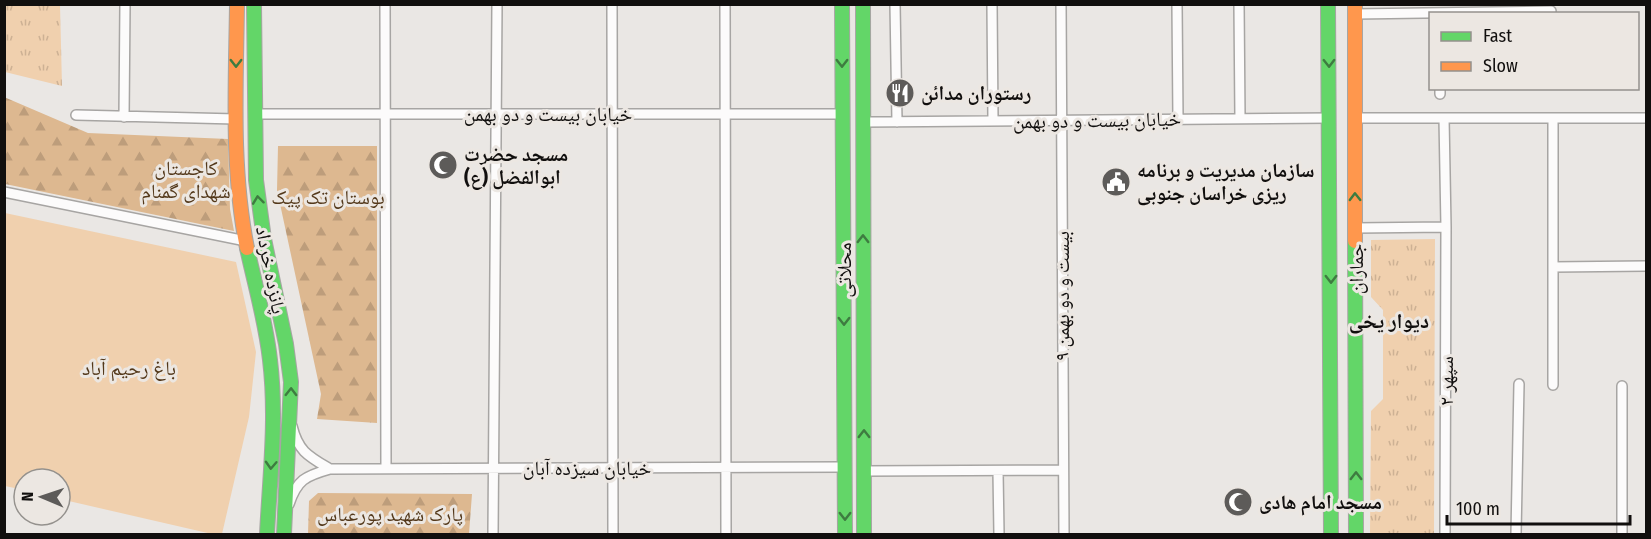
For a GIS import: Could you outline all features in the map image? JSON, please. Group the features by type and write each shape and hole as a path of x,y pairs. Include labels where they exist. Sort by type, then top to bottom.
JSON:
{"main road":[{"name":"پانزده خرداد","path":"237,4 236,118 239,193 246,241 265,327 272,380 267,534"},
{"name":"پانزده خرداد","path":"254,4 254,114 259,201 291,382 284,534"},
{"name":"محلاتی","path":"842,4 845,534"},
{"name":"محلاتی","path":"863,4 864,534"},
{"name":"جماران","path":"1328,4 1331,534"},
{"name":"جماران","path":"1355,9 1356,534"},
{"path":"1330,118 1354,118"}],"street":[{"path":"124,4 124,117"},
{"path":"385,4 386,469"},
{"path":"493,534 497,4"},
{"path":"612,4 613,534"},
{"path":"725,4 726,534"},
{"path":"895,4 897,122"},
{"path":"1239,4 1240,119"},
{"name":"بیست و دو بهمن ۹","path":"1061,9 1064,534"},
{"path":"1178,9 1178,120"},
{"path":"1355,9 1551,11"},
{"path":"992,10 993,121"},
{"name":"خیابان بیست و دو بهمن","path":"254,114 842,114"},
{"path":"76,115 236,118"},
{"name":"خیابان بیست و دو بهمن","path":"863,122 1330,118"},
{"path":"1354,118 1647,118"},
{"name":"سپهر ۲","path":"1444,118 1445,534"},
{"path":"1553,118 1553,385"},
{"path":"4,192 246,241"},
{"path":"1356,228 1446,227"},
{"path":"1553,267 1647,266"},
{"path":"1516,534 1519,384"},
{"path":"1622,386 1622,534"},
{"path":"290,416 296,442 308,456 330,469"},
{"name":"خیابان سیزده آبان","path":"285,515 294,487 310,475 330,469 845,467"},
{"path":"864,471 1063,470"},
{"path":"998,471 999,534"}],"green space":[{"path":"5,4 60,5 62,86 5,72"},
{"name":"کاجستان شهدای گمنام","path":"4,97 88,133 228,139 230,209 234,231 5,184"},
{"name":"بوستان تک پیک","path":"278,146 377,146 377,423 317,419 321,394 277,190"},
{"name":"باغ رحیم آباد","path":"5,213 236,262 256,352 249,417 222,534 212,534 72,502 72,467 12,467 12,487 5,486"},
{"path":"1435,239 1434,534 1370,534 1371,411 1383,399 1383,310 1371,297 1371,240"},
{"name":"پارک شهید پورعباس","path":"318,493 472,494 469,534 308,534 309,501"}],"traffic: fast":[{"path":"254,4 256,180 264,239 286,344 291,382 284,534"},
{"path":"842,4 845,534"},
{"path":"863,4 864,534"},
{"path":"1328,4 1331,534"},
{"path":"1355,241 1356,534"},
{"path":"247,248 266,332 272,382 272,447 267,534"}],"traffic: slow":[{"path":"237,4 237,157 247,248"},
{"path":"1355,4 1355,241"}],"place":[{"name":"رستوران مدائن","path":"900,93"},
{"name":"مسجد حضرت ابوالفضل (ع)","path":"443,165"},
{"name":"سازمان مدیریت و برنامه ریزی خراسان جنوبی","path":"1116,182"},
{"name":"مسجد امام هادی","path":"1238,502"}],"district":[{"name":"دیوار یخی","path":"1389,321"}]}
